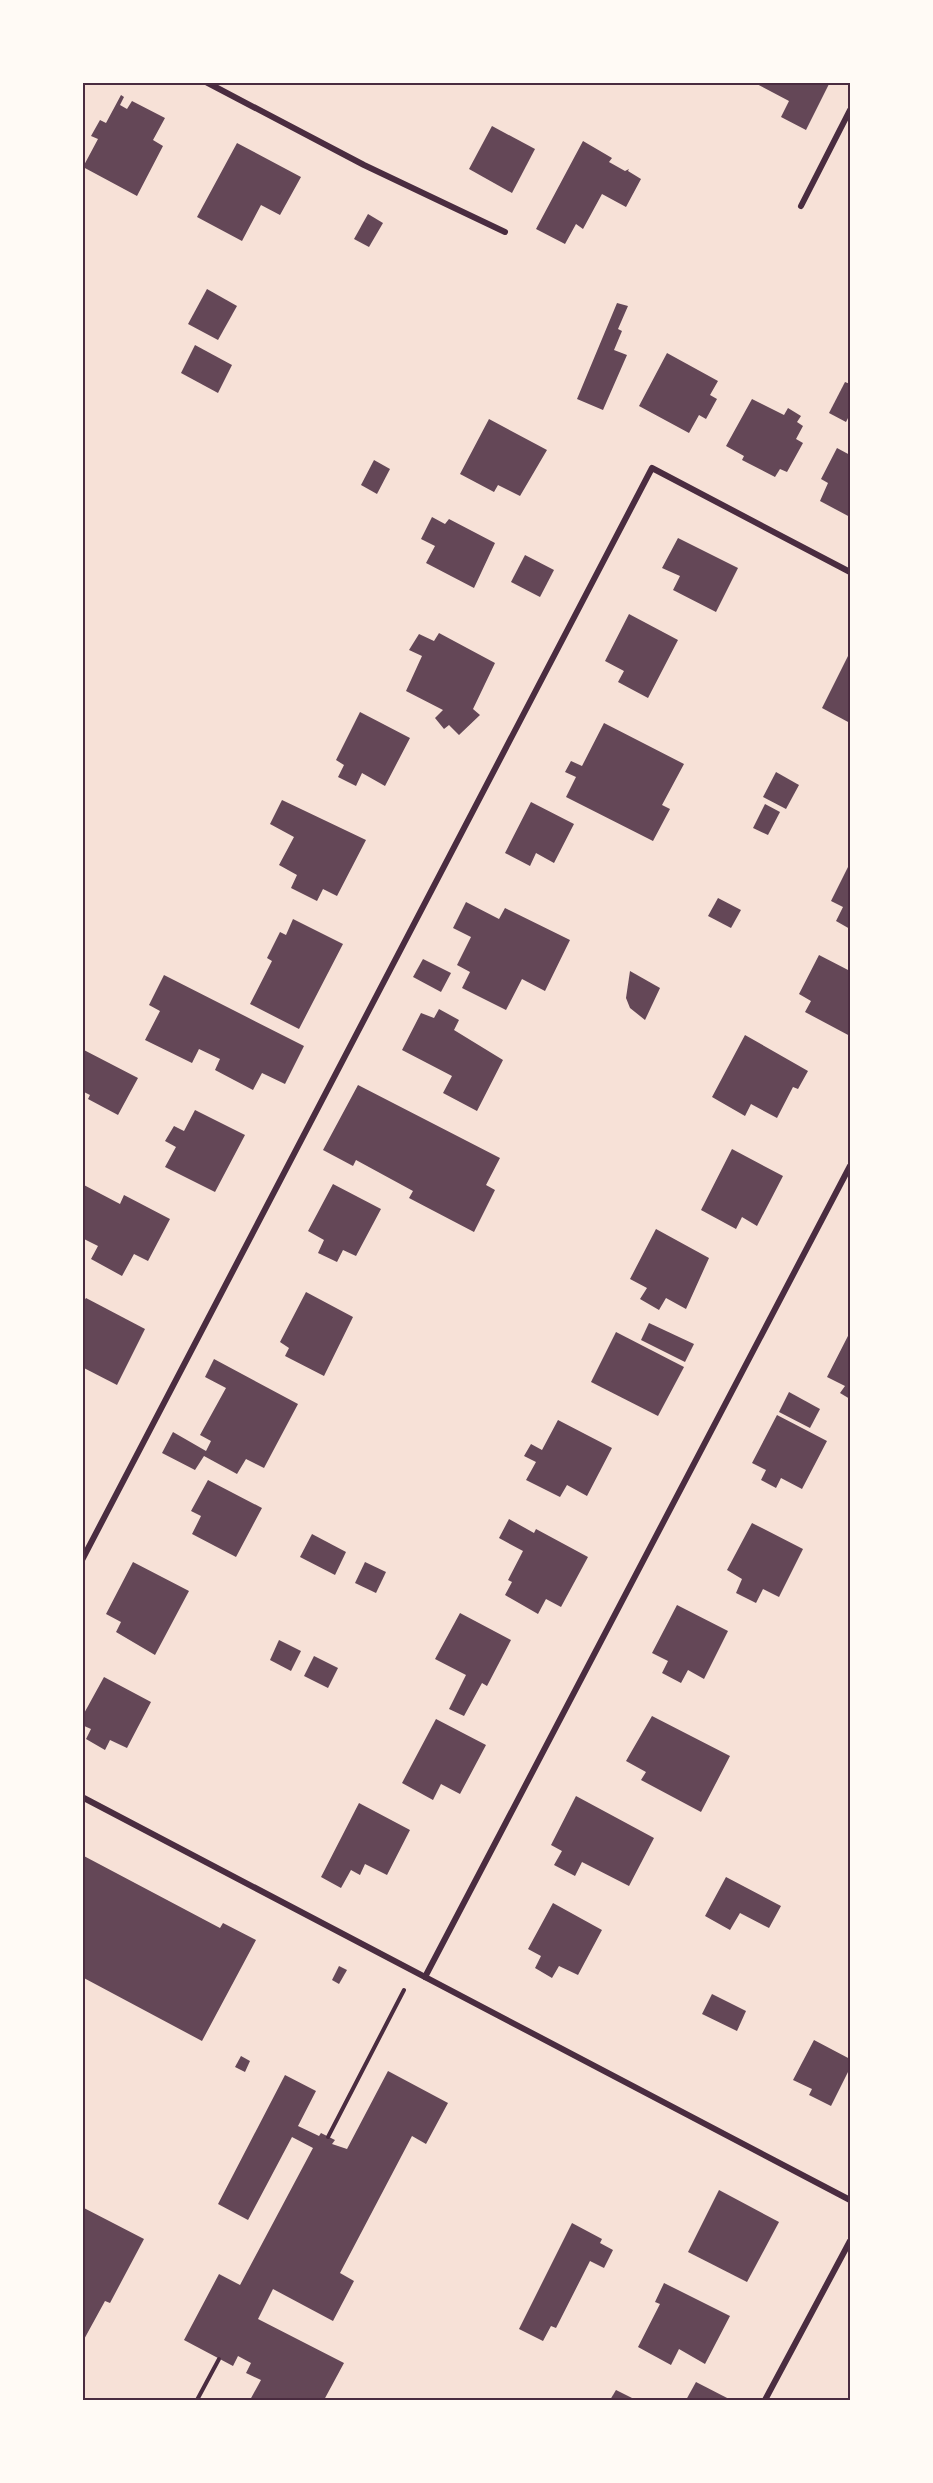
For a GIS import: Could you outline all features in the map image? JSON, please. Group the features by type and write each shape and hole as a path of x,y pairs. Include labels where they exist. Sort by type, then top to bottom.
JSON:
{"street":[{"path":"206,82 364,165 505,232"},
{"path":"801,206 850,110"},
{"path":"82,1560 652,468 850,572"},
{"path":"425,1977 850,1166"},
{"path":"82,1797 850,2200"},
{"path":"765,2400 850,2241"}],"path":[{"path":"328,2137 414,1971"},
{"path":"197,2400 219,2359"}],"building":[{"path":"753,82 830,82 806,130 781,117 789,101"},
{"path":"121,95 124,97 120,105 127,109 132,101 165,118 153,140 163,146 137,196 83,167 98,139 91,136 100,120 106,123"},
{"path":"492,126 535,149 512,193 469,169"},
{"path":"583,141 612,158 609,162 625,171 629,169 628,171 641,179 626,207 602,194 583,229 576,224 565,244 536,229"},
{"path":"237,143 301,177 280,215 261,205 242,241 197,217"},
{"path":"368,214 383,223 369,247 354,239"},
{"path":"207,289 237,306 218,340 188,324"},
{"path":"617,303 628,306 618,329 622,331 614,350 627,355 603,410 577,399"},
{"path":"195,345 232,365 218,393 181,373"},
{"path":"667,353 718,381 710,395 717,399 706,419 699,415 689,433 639,406"},
{"path":"845,382 850,384 850,414 846,422 829,413"},
{"path":"752,399 784,415 788,408 801,416 797,422 803,426 796,439 803,443 787,472 780,469 775,477 742,460 744,456 726,446"},
{"path":"489,419 547,450 520,496 498,485 494,492 460,474"},
{"path":"837,448 850,455 850,517 820,501 828,483 821,479"},
{"path":"374,460 390,469 377,494 361,485"},
{"path":"432,517 445,524 449,519 495,543 474,588 426,563 435,546 421,539"},
{"path":"678,538 738,568 716,612 673,590 680,576 662,568"},
{"path":"525,555 554,570 540,597 511,582"},
{"path":"629,614 678,640 648,698 618,682 624,671 605,661"},
{"path":"439,633 495,663 473,709 480,715 459,735 449,725 444,729 435,718 443,710 406,691 422,656 409,650 419,634 434,641"},
{"path":"850,652 850,723 822,708"},
{"path":"360,712 410,738 385,786 362,773 356,786 338,777 344,765 336,760"},
{"path":"604,723 684,764 662,805 670,809 653,841 566,797 576,777 565,772 571,761 582,766"},
{"path":"776,772 799,785 786,809 763,797"},
{"path":"282,800 366,840 337,896 323,889 317,901 291,888 297,875 279,865 294,837 270,824"},
{"path":"531,802 574,824 554,863 536,853 530,866 505,853"},
{"path":"765,804 780,812 768,835 753,828"},
{"path":"850,863 850,929 836,921 843,907 831,901"},
{"path":"718,898 741,910 731,928 708,916"},
{"path":"466,902 499,919 505,908 570,940 545,991 522,979 506,1010 462,988 470,972 457,965 471,937 453,928"},
{"path":"293,919 343,944 299,1029 250,1004 272,961 267,958 280,932 286,935"},
{"path":"819,955 850,971 850,1036 805,1012 811,1001 799,994"},
{"path":"423,959 451,973 441,992 413,977"},
{"path":"630,971 660,988 645,1020 630,1008 626,998"},
{"path":"164,975 304,1046 285,1084 262,1073 253,1090 215,1070 220,1059 199,1049 192,1063 145,1040 160,1011 149,1005"},
{"path":"439,1009 459,1020 454,1030 503,1060 477,1111 443,1093 452,1076 402,1050 421,1013 434,1018"},
{"path":"745,1035 808,1071 798,1089 793,1087 777,1118 751,1104 745,1116 712,1097"},
{"path":"82,1049 138,1078 118,1115 88,1099 90,1095 82,1091"},
{"path":"358,1085 500,1158 486,1185 495,1190 474,1232 409,1198 413,1191 356,1160 353,1166 323,1150"},
{"path":"195,1110 245,1135 215,1192 165,1167 176,1147 165,1141 174,1126 184,1131"},
{"path":"732,1149 783,1176 757,1226 742,1217 736,1229 701,1210"},
{"path":"82,1184 120,1204 124,1195 170,1219 148,1261 134,1254 122,1276 91,1259 98,1246 82,1238"},
{"path":"333,1184 381,1209 356,1256 343,1250 337,1262 318,1253 324,1240 308,1231"},
{"path":"656,1229 709,1258 686,1309 666,1298 659,1310 640,1299 647,1288 630,1279"},
{"path":"306,1292 353,1317 324,1376 285,1356 289,1348 280,1342"},
{"path":"86,1298 145,1329 117,1385 82,1367 82,1304"},
{"path":"649,1323 694,1344 685,1362 641,1340"},
{"path":"616,1332 684,1367 658,1416 591,1382"},
{"path":"850,1332 850,1399 840,1393 845,1386 827,1377"},
{"path":"214,1359 298,1404 264,1468 246,1459 237,1474 204,1456 195,1470 162,1453 173,1432 206,1451 211,1441 200,1435 226,1388 205,1377"},
{"path":"789,1392 820,1409 810,1428 779,1412"},
{"path":"777,1415 827,1441 802,1489 781,1478 776,1488 761,1480 766,1470 752,1463"},
{"path":"558,1420 612,1448 587,1496 567,1485 560,1497 526,1480 536,1462 524,1456 531,1444 542,1450"},
{"path":"208,1480 262,1508 236,1557 192,1534 201,1516 191,1511"},
{"path":"509,1519 534,1533 536,1529 588,1557 561,1607 546,1599 538,1614 505,1595 512,1582 508,1580 523,1551 499,1538"},
{"path":"752,1523 803,1549 779,1597 763,1589 756,1603 736,1593 742,1579 727,1570"},
{"path":"312,1534 346,1552 335,1575 300,1557"},
{"path":"133,1562 189,1591 155,1655 116,1632 121,1622 106,1614"},
{"path":"365,1562 386,1572 376,1593 355,1583"},
{"path":"677,1605 728,1631 704,1679 688,1670 681,1683 662,1673 668,1661 652,1653"},
{"path":"460,1613 511,1640 487,1686 482,1683 464,1716 449,1709 466,1675 435,1659"},
{"path":"279,1640 301,1651 291,1671 270,1660"},
{"path":"314,1656 338,1668 328,1688 304,1676"},
{"path":"104,1677 151,1702 127,1748 110,1740 105,1750 86,1739 91,1729 82,1725 82,1717"},
{"path":"652,1716 730,1756 701,1812 641,1780 646,1772 626,1761"},
{"path":"436,1719 486,1745 460,1794 441,1784 433,1800 402,1783"},
{"path":"576,1796 654,1838 629,1886 582,1862 575,1876 554,1865 562,1851 551,1845"},
{"path":"359,1803 410,1830 387,1875 365,1864 360,1875 351,1870 341,1888 321,1877"},
{"path":"82,1855 220,1928 223,1923 256,1940 202,2041 82,1977"},
{"path":"726,1877 781,1906 769,1928 740,1913 730,1930 705,1916"},
{"path":"553,1903 602,1930 578,1975 559,1966 552,1978 535,1968 541,1956 528,1949"},
{"path":"339,1966 347,1970 339,1984 332,1980"},
{"path":"712,1994 746,2011 737,2031 702,2014"},
{"path":"814,2040 850,2059 850,2068 831,2106 809,2095 812,2089 793,2080"},
{"path":"241,2056 250,2061 245,2072 235,2067"},
{"path":"388,2071 448,2103 426,2144 412,2136 340,2273 354,2281 333,2321 273,2289 258,2319 344,2363 324,2400 250,2400 261,2380 246,2373 251,2363 238,2356 233,2366 184,2340 219,2274 240,2285 313,2148 292,2137 248,2220 218,2204 285,2075 316,2091 298,2126 319,2136 321,2133 335,2140 332,2144 347,2149"},
{"path":"719,2190 779,2222 747,2282 688,2252"},
{"path":"82,2207 144,2239 110,2303 105,2301 82,2343"},
{"path":"572,2223 602,2239 600,2243 613,2250 604,2268 590,2261 556,2328 551,2326 543,2341 519,2329"},
{"path":"664,2283 730,2316 705,2364 679,2349 671,2365 638,2347 660,2304 655,2302"},
{"path":"696,2382 731,2400 686,2400"},
{"path":"616,2390 636,2400 610,2400"}]}
